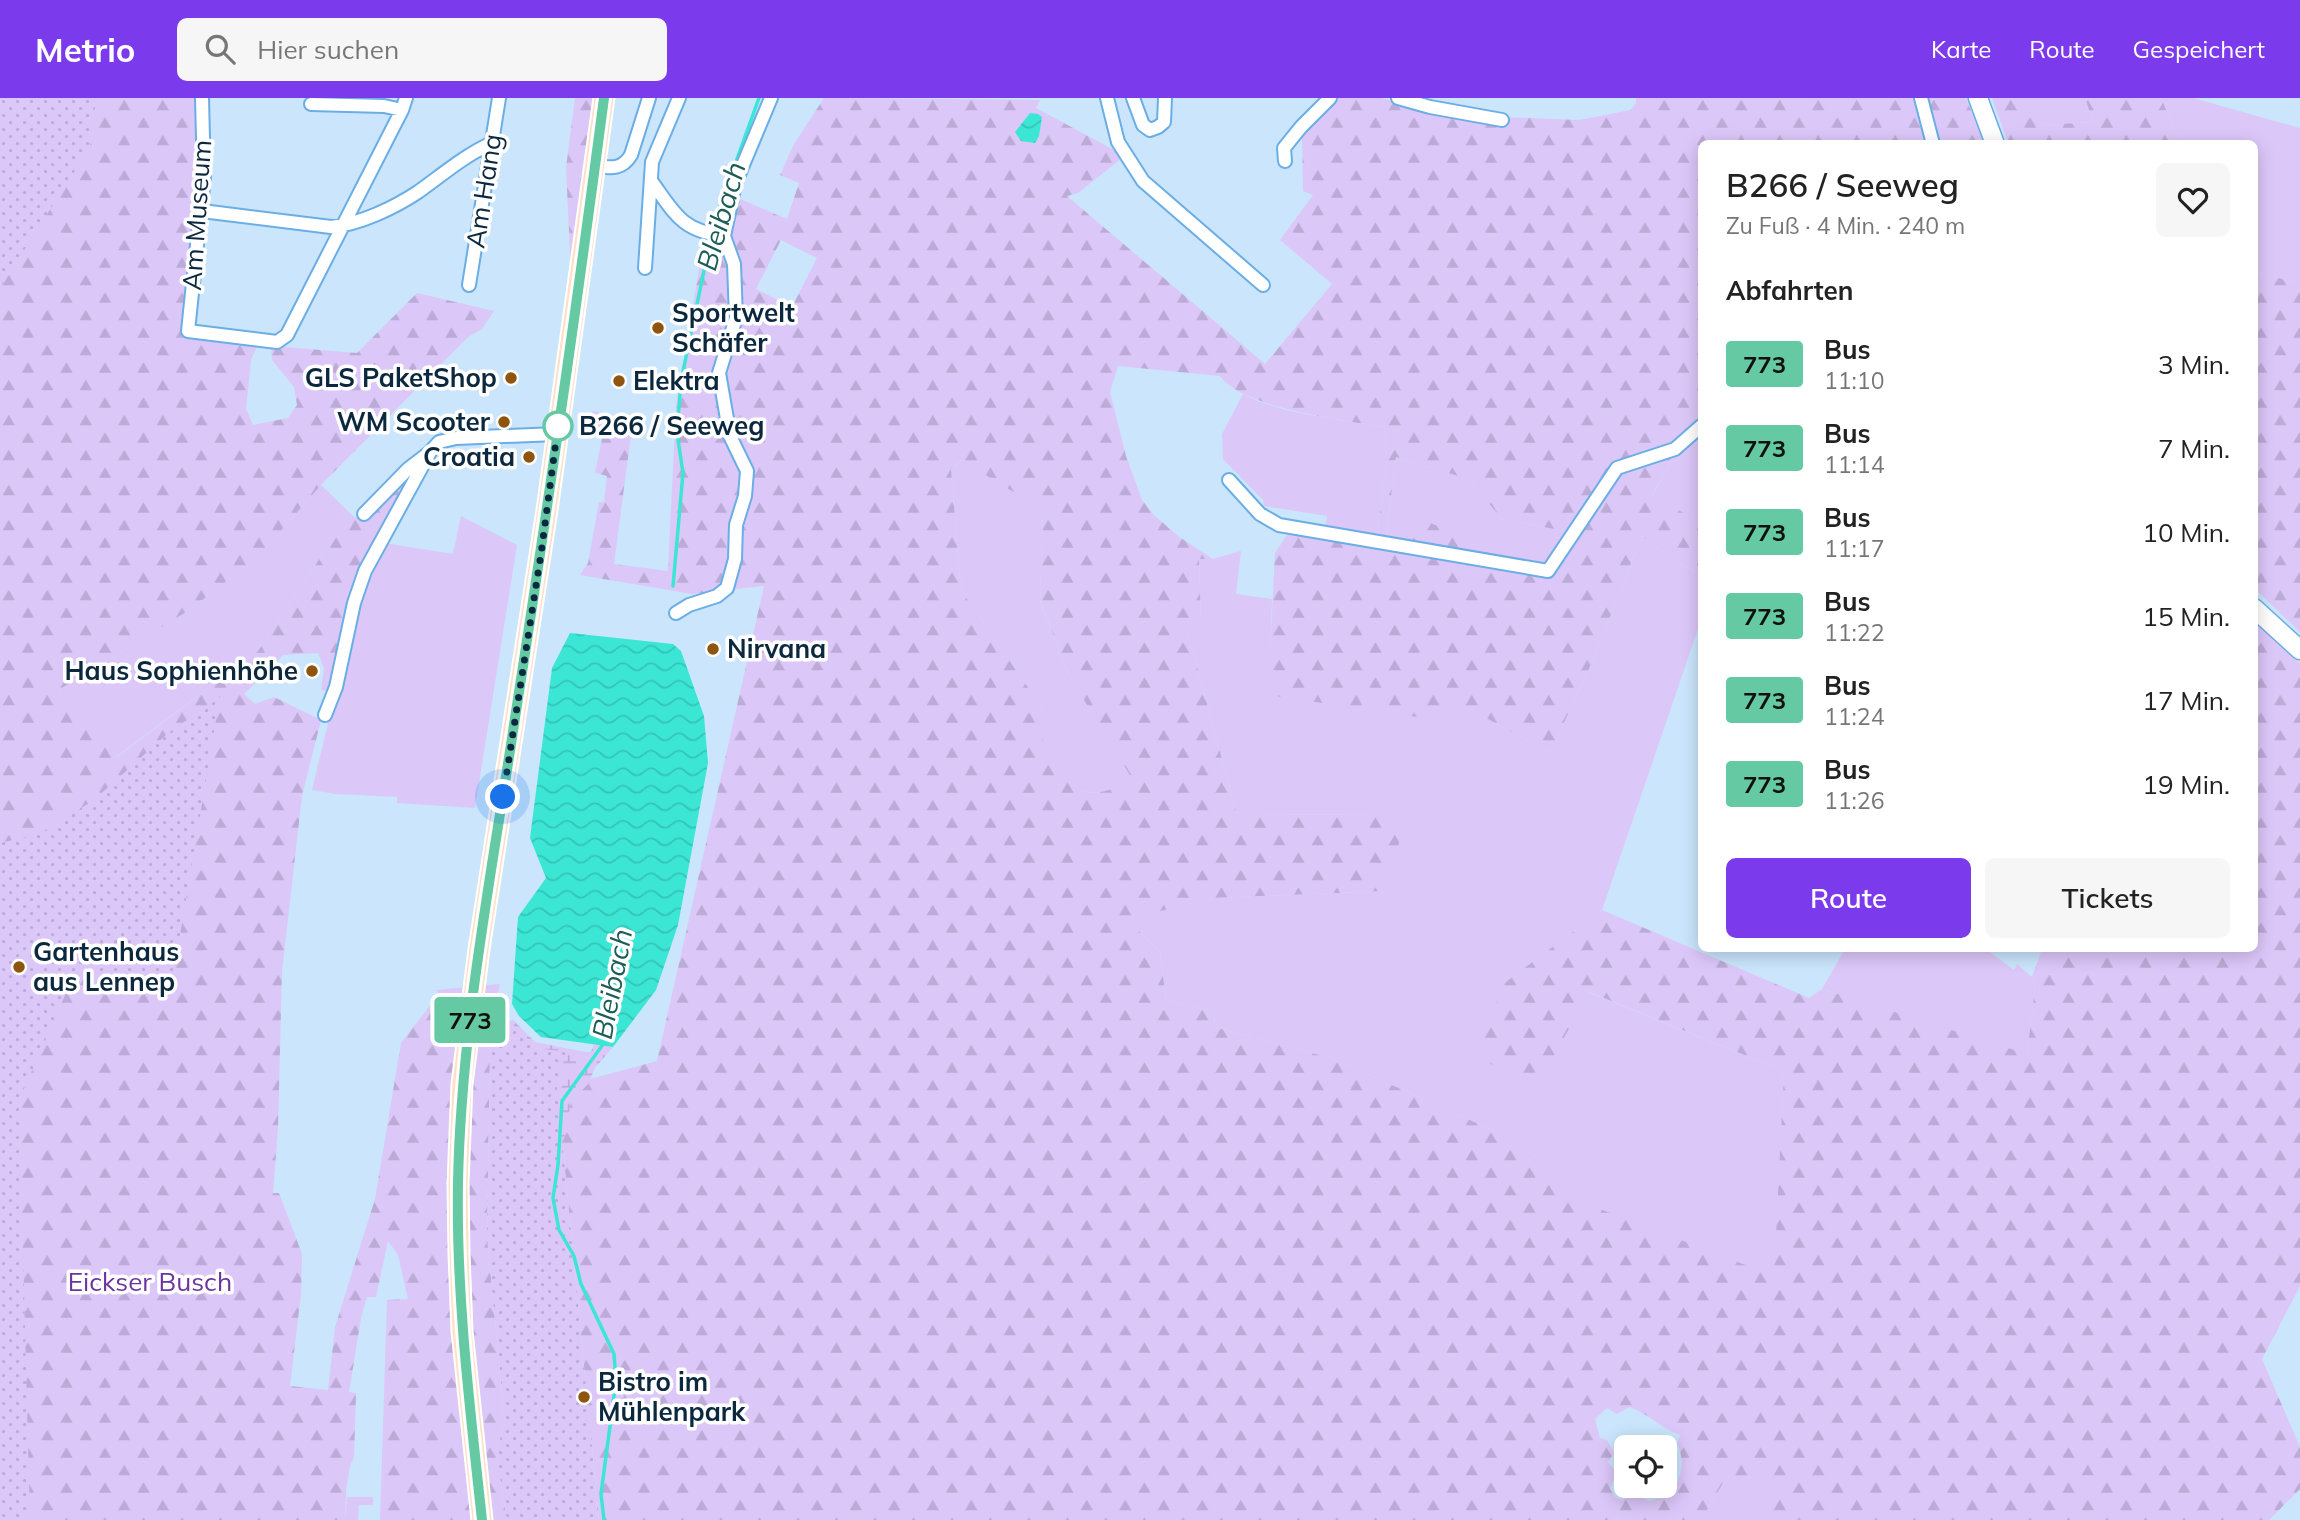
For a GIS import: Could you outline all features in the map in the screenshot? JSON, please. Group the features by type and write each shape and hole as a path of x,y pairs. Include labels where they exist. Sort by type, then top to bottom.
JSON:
{"main road":[{"path":"482,1520 462,1331 458,1254 463,1084 479,948 534,602 604,98"}],"street":[{"name":"Am Museum","path":"201,98 204,177 188,331 277,342 287,335 344,226"},
{"name":"Am Hang","path":"469,285 499,98"},
{"path":"595,166 617,168 627,162 649,98"},
{"path":"645,268 652,162 679,98"},
{"path":"716,235 771,98"},
{"path":"1107,98 1118,142 1143,181 1264,285"},
{"path":"1133,98 1143,125 1150,130 1164,122 1165,98"},
{"path":"1285,161 1284,148 1330,98"},
{"path":"1398,98 1430,107 1502,120"},
{"path":"1921,98 1933,140"},
{"path":"1978,98 1994,140"},
{"path":"311,104 404,104"},
{"path":"344,226 404,104"},
{"path":"210,212 331,227 344,226 415,194 478,149 492,143"},
{"path":"652,182 688,227 716,235 734,264 736,318 719,373 723,409 730,436 747,471 745,496 736,525 735,559 727,588 676,613"},
{"path":"1229,480 1260,514 1279,525 1548,571 1617,468 1675,449 1698,429"},
{"path":"364,514 439,442 456,438 557,434"},
{"path":"325,715 336,687 354,603 365,571 410,494 430,452"},
{"path":"2258,612 2300,650"}],"green space":[{"name":"Eickser Busch","path":"0,98 196,98 198,183 186,330 258,344 251,360 246,409 253,425 288,418 297,405 294,387 272,360 271,346 357,353 417,293 494,311 482,329 468,337 321,485 258,557 188,611 57,691 117,757 258,651 328,546 355,518 417,466 370,556 331,691 321,690 324,668 318,653 283,655 244,694 255,704 274,697 321,720 302,796 282,971 278,1128 273,1193 279,1193 302,1254 301,1294 290,1386 328,1390 335,1327 375,1199 401,1043 439,994 436,990 500,984 493,1015 490,1052 487,1237 505,1423 496,1453 507,1520 380,1520 387,1300 408,1299 398,1255 388,1241 376,1297 367,1297 361,1318 349,1392 356,1393 354,1457 346,1490 345,1520 0,1520"},
{"path":"0,98 96,98 90,147 0,288"},
{"path":"575,98 596,98 571,271 566,168"},
{"path":"824,98 1040,100 1036,108 1114,150 1122,158 1078,193 1067,196 1265,364 1332,284 1280,240 1313,195 1303,191 1302,136 1334,98 1381,98 1438,113 1507,125 1504,117 1579,120 1631,110 1636,98 1966,98 1983,140 1698,140 1698,434 1675,454 1651,497 1698,520 1698,573 1681,565 1642,536 1593,660 1550,753 1455,701 1438,720 1268,695 1275,553 1291,529 1541,574 1565,531 1502,519 1468,479 1396,457 1386,538 1377,536 1387,461 1384,427 1272,405 1232,387 1220,376 1118,366 1110,392 1126,456 1142,500 1154,515 1178,536 1213,559 1199,559 1201,622 1187,630 1237,814 1400,815 1405,824 1384,891 1214,898 1132,918 1138,930 1160,952 1166,1000 1214,1012 1215,1027 1334,1059 1503,1135 1555,1169 1574,1199 1774,1276 1784,1071 1589,992 1542,1078 1511,1074 1483,1057 1480,1048 1503,984 1602,910 1809,998 1822,989 2027,1054 2035,988 2032,977 2041,952 2258,952 2258,624 2300,663 2300,1286 2262,1359 2300,1447 2300,1489 2269,1520 1769,1520 1769,1485 1754,1478 1743,1477 1726,1478 1701,1520 599,1520 557,1088 657,1061 764,586 692,594 580,575 588,563 599,502 604,502 607,476 595,473 602,439 588,429 593,411 623,419 631,435 614,564 668,571 676,406 703,246 732,224 738,198 787,219 799,183 780,175 794,144","holes":["781,240 817,258 792,307 756,289","961,460 1043,510 1040,600 1068,674 1133,780 1102,792 1079,789 1045,763 1040,705 961,590 951,469"]},
{"path":"1992,98 2018,98 2045,125 2093,122 2085,98 2161,98 2180,140 2007,140"},
{"path":"2018,98 2085,98 2093,122 2044,125"},
{"path":"2161,98 2193,98 2300,128 2300,284 2258,272 2258,140 2180,140"},
{"path":"2258,272 2300,284 2300,632 2258,592"},
{"path":"1243,394 1292,411 1384,427 1387,461 1377,536 1325,528 1327,516 1264,506 1263,500 1223,459 1222,434"},
{"path":"1698,434 1698,520 1651,498 1675,454"},
{"path":"1396,457 1468,479 1502,519 1565,531 1546,566 1386,538"},
{"path":"962,460 1043,510 1040,601 1068,674 1134,780 1102,792 1086,792 1044,763 1040,705 961,590 951,469"},
{"path":"321,485 355,518 328,546 258,651 116,757 57,691 188,611 258,557"},
{"path":"461,516 517,545 475,808 397,803 397,797 312,790 357,603 384,543 453,554"},
{"path":"1426,521 1470,540 1505,560 1411,542"},
{"path":"1642,536 1681,565 1698,573 1698,629 1602,910 1503,984 1541,1078 1588,992 1784,1071 1775,1277 1573,1199 1555,1169 1503,1135 1334,1059 1215,1027 1214,1012 1166,1000 1160,952 1138,930 1131,917 1214,898 1384,891 1400,815 1237,814 1187,630 1201,622 1199,559 1213,559 1241,551 1236,594 1272,599 1269,695 1455,701 1550,753 1593,660"},
{"path":"220,696 172,983 77,968 19,1100 30,1520 0,1520 0,843 39,834 94,800 166,735"},
{"path":"1843,952 1990,952 2014,970 2017,964 2032,977 2035,988 2027,1055 1822,989"},
{"path":"493,1015 504,1015 536,1048 566,1052 557,1088 599,1520 507,1520 496,1453 505,1423 487,1237"},
{"path":"512,1019 535,1042 585,1052 591,1052 594,1044 613,1047 595,1068 588,1084 571,1102 564,1139 558,1143 533,1049 509,1024"},
{"path":"1726,1478 1762,1479 1769,1485 1769,1520 1701,1520"},
{"path":"347,1497 373,1497 373,1505 359,1505 358,1520 345,1520"}],"water":[{"path":"1030,113 1042,117 1035,143 1021,141 1015,132"},
{"path":"570,633 673,644 681,651 704,716 708,763 678,925 656,990 613,1047 541,1037 519,1016 512,1004 518,917 546,878 530,838 552,668"}],"waterway":[{"name":"Bleibach","path":"673,586 683,473 677,433 681,381 714,223 759,98"},
{"name":"Bleibach","path":"604,1043 562,1101 553,1198 559,1230 574,1256 581,1284 614,1354 616,1381 601,1494 604,1520"}],"bus line":[{"name":"773","path":"482,1520 462,1331 458,1254 463,1084 479,948 534,602 604,98"}],"place":[{"name":"Sportwelt Schäfer","path":"658,328"},
{"name":"GLS PaketShop","path":"511,378"},
{"name":"Elektra","path":"619,381"},
{"name":"WM Scooter","path":"504,422"},
{"name":"B266 / Seeweg","path":"558,426"},
{"name":"Croatia","path":"529,457"},
{"name":"Nirvana","path":"713,649"},
{"name":"Haus Sophienhöhe","path":"312,671"},
{"name":"Gartenhaus aus Lennep","path":"19,967"},
{"name":"Bistro im Mühlenpark","path":"584,1397"}],"route":[{"path":"503,797 558,426"}]}
